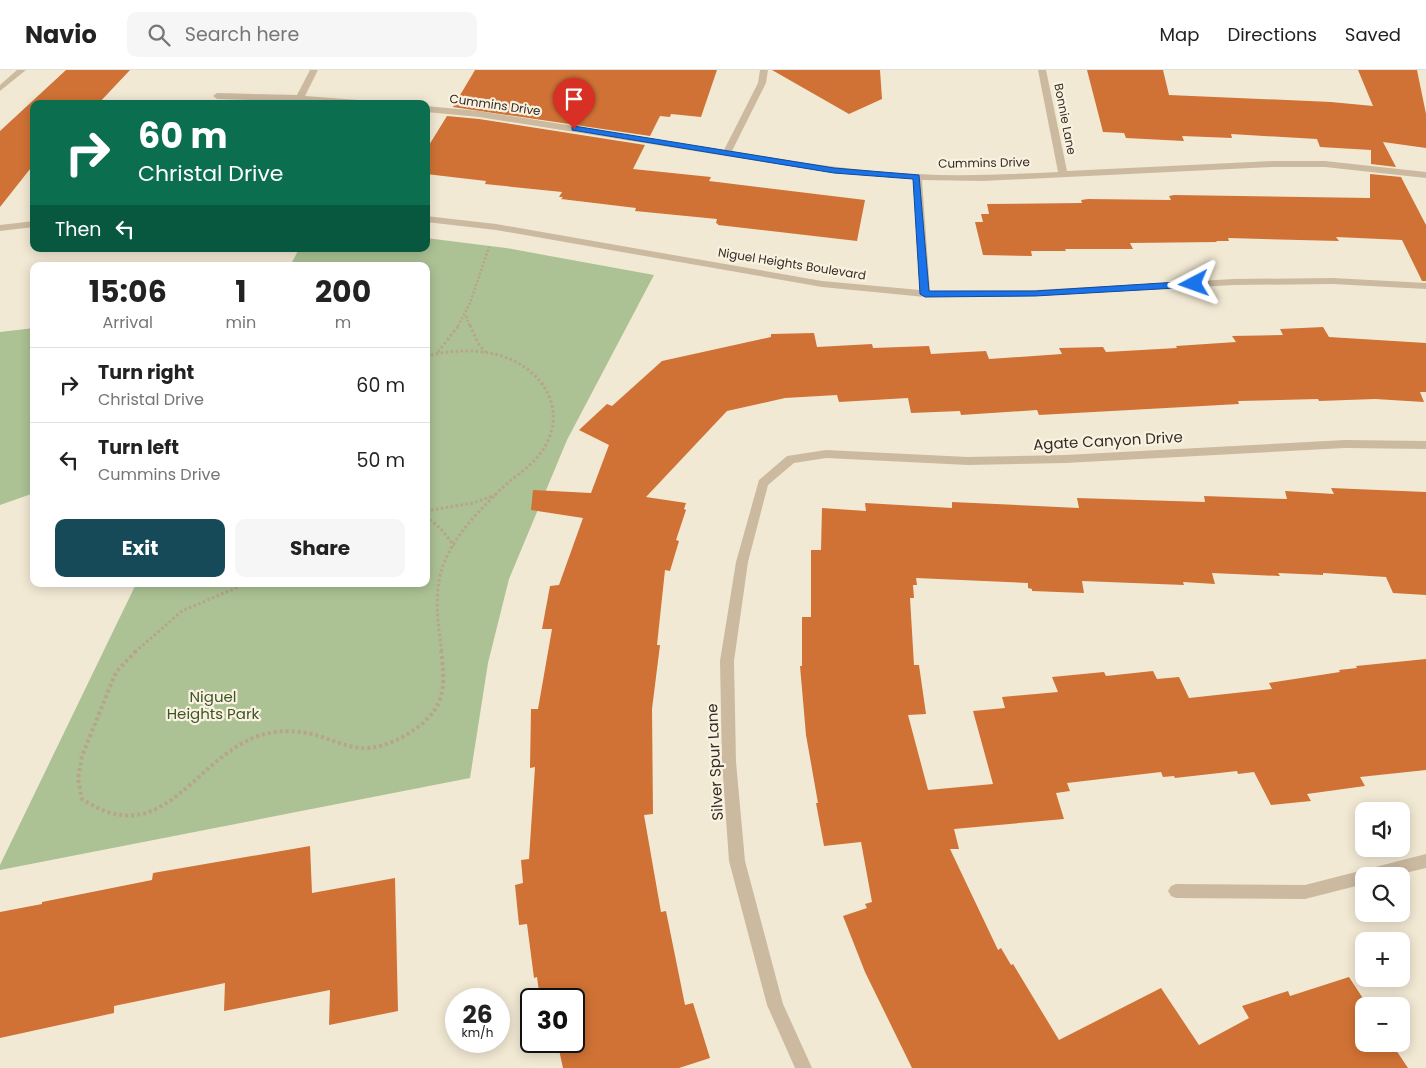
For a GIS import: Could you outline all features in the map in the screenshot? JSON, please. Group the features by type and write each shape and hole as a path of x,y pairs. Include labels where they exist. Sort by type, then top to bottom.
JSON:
{"street":[{"path":"0,89 22,70"},
{"path":"300,98 314,70"},
{"path":"727,152 762,83 764,70"},
{"name":"Bonnie Lane","path":"1042,70 1063,173"},
{"path":"217,96 324,100"},
{"name":"Cummins Drive","path":"430,109 479,114 834,170 916,176 983,178 1282,164 1325,164 1426,175"},
{"path":"916,176 925,294"},
{"name":"Niguel Heights Boulevard","path":"430,219 496,227 822,284 925,294 1035,293 1234,282 1333,281 1426,286"},
{"path":"0,228 30,224"},
{"name":"Agate Canyon Drive","path":"791,459 826,454 968,461 1065,460 1345,444 1426,445"},
{"name":"Silver Spur Lane","path":"791,459 763,483 742,562 727,661 728,752 737,861 775,1005 804,1068"},
{"path":"1402,867 1426,861"},
{"path":"1176,890 1305,892 1355,879"}],"path":[{"path":"438,353 449,342 466,315 496,227"},
{"path":"466,315 475,336 486,352"},
{"path":"238,587 182,611 138,649 116,672 82,756 78,778 82,799 99,811 119,817 147,814 169,804 231,749 257,736 285,731 309,733 361,748 388,744 413,730 433,712 442,694 443,674 437,612 439,584 446,558 481,509 541,452 555,419 553,401 544,385 533,373 510,360 486,352 462,350 430,355"},
{"path":"430,510 473,503 495,495"},
{"path":"430,520 443,531 454,546"}],"green space":[{"name":"Niguel Heights Park","path":"430,238 506,248 654,275 567,440 509,579 488,663 470,778 0,870 0,865 135,587 430,587 430,262 292,262 297,252 430,252"},
{"path":"30,328 30,494 0,505 0,332"}],"building":[{"path":"66,70 130,70 102,100 34,100"},
{"path":"475,70 717,70 701,117 671,114 670,117 660,116 650,136 453,107"},
{"path":"772,70 880,70 882,99 849,114"},
{"path":"1087,70 1163,70 1169,95 1331,102 1373,106 1358,70 1417,70 1426,114 1426,148 1383,142 1396,167 1371,164 1371,150 1320,147 1317,139 1231,134 1232,138 1182,136 1184,141 1126,138 1124,133 1103,132"},
{"path":"30,103 30,169 0,207 0,131"},
{"path":"447,116 479,119 645,145 633,169 711,177 709,181 865,200 857,241 718,225 716,223 717,219 635,211 636,208 561,199 563,197 559,197 562,192 485,184 486,181 430,174 430,144"},
{"path":"1370,174 1401,177 1426,225 1426,281 1422,281 1402,240 1336,237 1339,241 1228,238 1229,241 1217,242 1130,243 1133,249 1031,251 1032,256 983,255 975,222 983,222 981,214 989,214 987,204 1082,203 1081,200 1088,199 1171,200 1169,196 1174,195 1370,198"},
{"path":"1323,327 1329,337 1426,343 1426,392 1420,392 1424,402 1375,399 1238,401 1239,404 1039,415 1037,410 961,415 960,411 911,413 908,398 839,402 837,395 785,398 727,411 646,497 686,503 684,509 686,510 676,540 679,541 670,571 665,570 657,645 660,645 652,709 653,814 644,815 661,912 666,911 685,1005 693,1003 710,1058 679,1068 563,1068 560,1053 585,1053 585,988 538,988 537,977 534,978 527,924 519,925 515,885 523,883 521,860 529,859 535,767 530,768 531,709 538,709 552,629 542,629 550,586 559,585 583,518 531,510 533,490 591,493 609,445 579,430 607,404 612,406 662,361 771,337 771,334 814,333 817,347 872,344 873,348 929,346 931,354 986,351 989,359 1062,354 1059,348 1103,347 1106,352 1236,342 1232,336 1283,335 1280,329"},
{"path":"1331,488 1426,492 1426,595 1393,593 1386,577 1323,573 1323,575 1278,573 1280,576 1212,573 1215,584 1183,582 1184,585 1082,581 1084,593 1032,591 1032,589 1028,588 1028,583 916,578 917,585 913,585 914,598 910,598 914,665 919,665 926,714 908,715 928,790 993,784 973,711 1005,708 1002,697 1058,692 1052,677 1104,672 1106,676 1153,671 1157,679 1179,677 1189,698 1272,689 1269,683 1340,672 1339,670 1357,668 1356,666 1426,659 1426,770 1360,777 1365,786 1307,794 1311,801 1271,805 1254,772 1238,774 1237,771 1175,778 1174,776 1163,777 1161,772 1067,783 1070,791 1056,793 1064,819 954,829 959,849 950,849 998,950 1001,948 1011,965 1013,964 1059,1040 1161,988 1199,1045 1249,1018 1242,1006 1288,991 1290,996 1349,977 1362,997 1355,997 1355,1052 1397,1052 1408,1068 912,1068 865,972 843,916 867,908 865,904 872,902 861,842 824,846 816,803 818,803 806,735 800,666 802,666 802,617 811,617 811,550 821,550 822,508 866,511 865,503 952,508 952,502 1079,508 1077,498 1205,502 1204,496 1287,499 1285,491 1334,494"},
{"path":"310,846 312,893 395,878 398,1011 329,1025 330,990 224,1011 225,983 114,1006 114,1013 0,1038 0,912 152,880 153,873"}],"route":[{"path":"574,129 834,170 916,176 925,294 1035,293 1194,284"}]}
